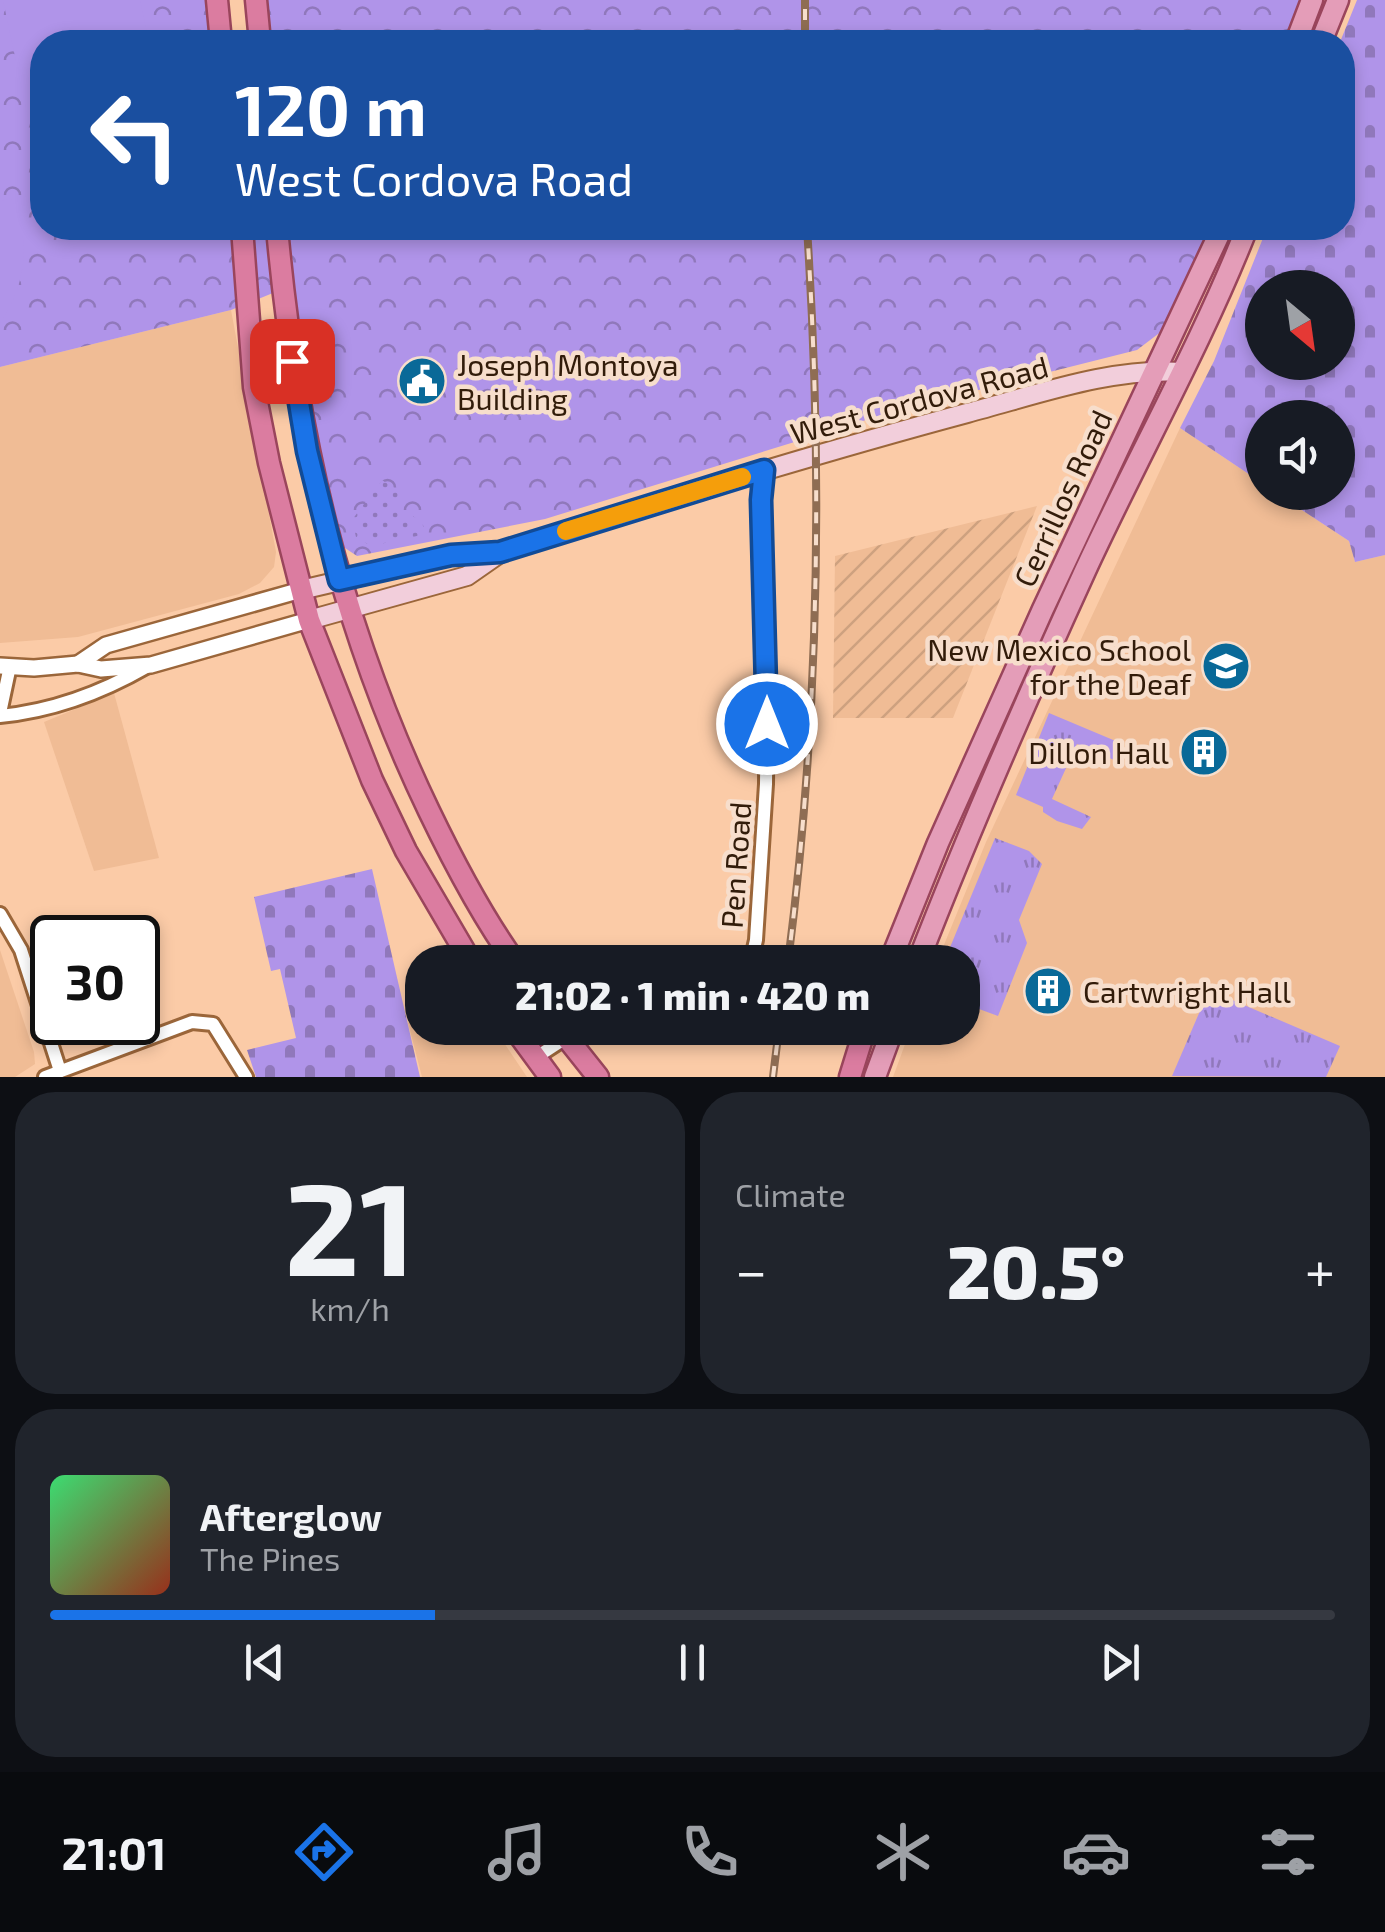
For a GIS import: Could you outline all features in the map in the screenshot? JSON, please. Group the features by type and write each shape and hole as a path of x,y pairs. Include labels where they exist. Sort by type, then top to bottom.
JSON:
{"highway":[{"path":"217,0 220,30"},
{"path":"256,0 259,30"},
{"path":"243,240 254,387 310,620 372,780 406,851 461,945"},
{"path":"278,240 297,399 339,580 376,690 415,782 461,874 505,945"},
{"path":"526,1045 550,1077"},
{"path":"578,1045 598,1077"},
{"path":"846,1077 859,1045"}],"main road":[{"path":"1301,30 1312,0"},
{"path":"1326,30 1338,0"},
{"name":"Cerrillos Road","path":"897,945 1043,608 1216,240"},
{"name":"Cerrillos Road","path":"924,945 946,885 1065,617 1243,240"},
{"name":"West Cordova Road","path":"301,590 451,555 500,552 764,470 1131,372 1183,372"},
{"name":"West Cordova Road","path":"310,620 467,576 500,552"},
{"path":"1043,608 1065,617"},
{"path":"875,1077 887,1045"}],"street":[{"name":"Pen Road","path":"755,945 766,784 761,500 764,470"},
{"name":"West Cordova Road","path":"78,664 106,645 301,590"},
{"name":"West Cordova Road","path":"5,666 78,664 101,670 150,665 310,620"},
{"path":"5,666 0,714 28,714 103,690 150,665"},
{"path":"0,914 22,950 60,1071"},
{"path":"45,1077 192,1022 213,1024 246,1077"},
{"path":"536,1058 552,1045"}],"shaded area":[{"path":"231,310 276,552 274,567 260,583 239,594 78,637 0,643 0,367"},
{"name":"New Mexico School for the Deaf","path":"1180,428 1245,472 1245,510 1302,510 1349,541 1355,562 1385,555 1385,1077 893,1077 905,1045 980,1045 980,945 944,945 986,842"},
{"path":"1037,506 953,718 833,718 835,556"},
{"path":"114,693 159,858 94,871 44,722"},
{"path":"0,950 35,1064 15,1077 0,1077"},
{"path":"414,1045 505,1045 527,1077 422,1077"}],"green space":[{"path":"0,0 210,0 213,30 30,30 30,240 1204,240 1162,331 1137,350 892,412 545,519 357,556 339,544 317,465 290,286 231,310 0,367"},
{"path":"3,0 140,0 146,30 30,30 30,127"},
{"path":"268,0 1302,0 1289,30 268,30"},
{"path":"1357,0 1385,0 1385,555 1355,562 1349,541 1302,510 1355,510 1355,400 1245,400 1245,472 1180,428 1214,361 1245,283 1245,380 1355,380 1355,270 1250,270 1262,240 1355,240 1355,30 1345,30"},
{"path":"11,198 22,230 23,262 16,294 0,323 0,201"},
{"path":"382,480 401,493 394,504 422,522 426,534 371,546 356,537 352,520"},
{"path":"1049,713 1118,742 1114,760 1077,744 1052,799 1091,817 1082,829 1057,821 1043,812 1043,807 1016,795"},
{"path":"995,838 1029,851 1042,864 1019,920 1027,943 998,1016 980,1009 980,945 951,945"},
{"path":"372,869 405,1012 405,1045 413,1045 420,1077 256,1077 247,1050 296,1038 280,969 271,971 254,897"},
{"path":"1209,990 1340,1046 1326,1077 1172,1076"}],"railway":[{"path":"805,0 805,30"},
{"path":"790,945 806,779 815,595 815,411 808,240"},
{"path":"773,1077 777,1045"}],"slow traffic":[{"path":"566,531 742,477"}],"place":[{"name":"Joseph Montoya Building","path":"422,381"},
{"name":"New Mexico School for the Deaf","path":"1226,666"},
{"name":"Dillon Hall","path":"1204,752"},
{"name":"Cartwright Hall","path":"1048,991"}],"route":[{"path":"292,361 307,451 339,580 451,555 500,552 764,470 761,500 767,724"}]}
